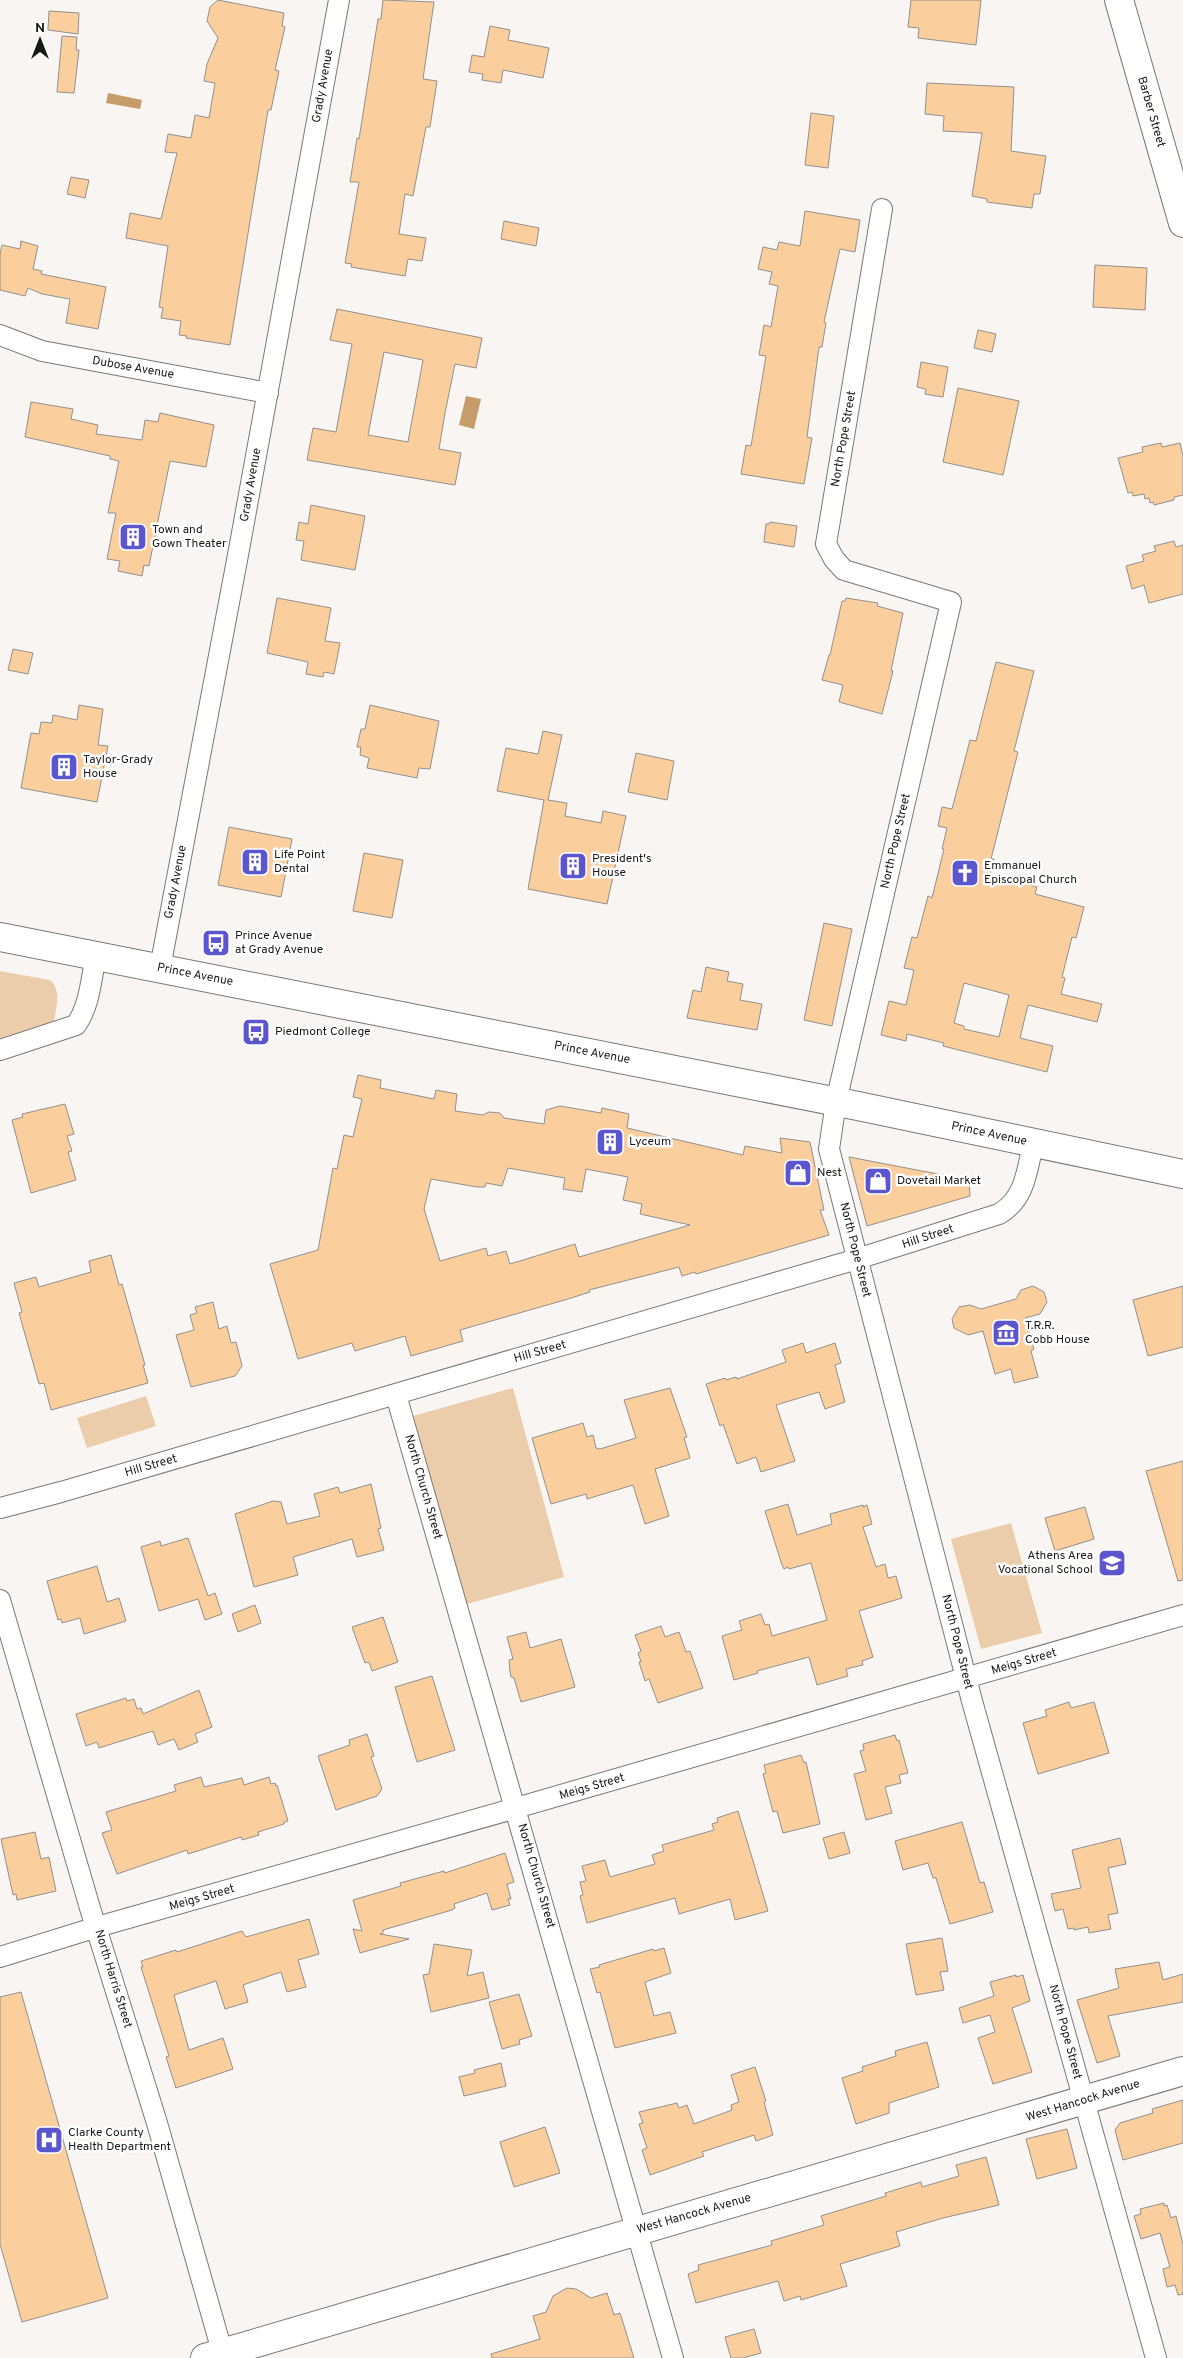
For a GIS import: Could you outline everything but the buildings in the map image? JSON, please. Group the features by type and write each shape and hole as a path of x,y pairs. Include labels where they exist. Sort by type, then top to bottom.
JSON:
{"street":[{"name":"Grady Avenue","path":"160,968 268,393 339,0"},
{"name":"Barber Street","path":"1119,0 1183,224"},
{"name":"North Pope Street","path":"882,209 826,544 834,559 844,570 951,602 836,1102 829,1149 967,1678 1156,2358"},
{"name":"Dubose Avenue","path":"0,335 42,351 268,393"},
{"name":"Prince Avenue","path":"0,937 836,1102 1183,1174"},
{"path":"0,1050 76,1025 83,1015 96,956"},
{"name":"Hill Street","path":"0,1508 70,1490 857,1259 999,1214 1009,1208 1020,1194 1033,1144"},
{"name":"North Church Street","path":"396,1394 672,2358"},
{"name":"North Harris Street","path":"0,1600 157,2123 217,2356"},
{"name":"Meigs Street","path":"0,1957 97,1927 1183,1615"},
{"name":"West Hancock Avenue","path":"217,2356 637,2231 1084,2102 1183,2071"}],"shaded area":[{"path":"108,93 142,100 140,109 106,103"},
{"path":"466,396 481,399 474,429 459,425"},
{"path":"0,971 50,980 54,984 57,994 54,1022 0,1039"},
{"path":"513,1388 564,1577 467,1604 413,1416"},
{"path":"146,1396 156,1426 87,1448 77,1418"},
{"path":"1011,1523 1042,1633 981,1649 951,1539"}],"place":[{"name":"Town and Gown Theater","path":"133,537"},
{"name":"Taylor-Grady House","path":"64,767"},
{"name":"Life Point Dental","path":"255,862"},
{"name":"President's House","path":"573,866"},
{"name":"Emmanuel Episcopal Church","path":"965,873"},
{"name":"Prince Avenue at Grady Avenue","path":"216,943"},
{"name":"Piedmont College","path":"256,1032"},
{"name":"Lyceum","path":"610,1142"},
{"name":"Nest","path":"798,1173"},
{"name":"Dovetail Market","path":"878,1181"},
{"name":"T.R.R. Cobb House","path":"1006,1333"},
{"name":"Athens Area Vocational School","path":"1112,1563"},
{"name":"Clarke County Health Department","path":"49,2140"}]}
